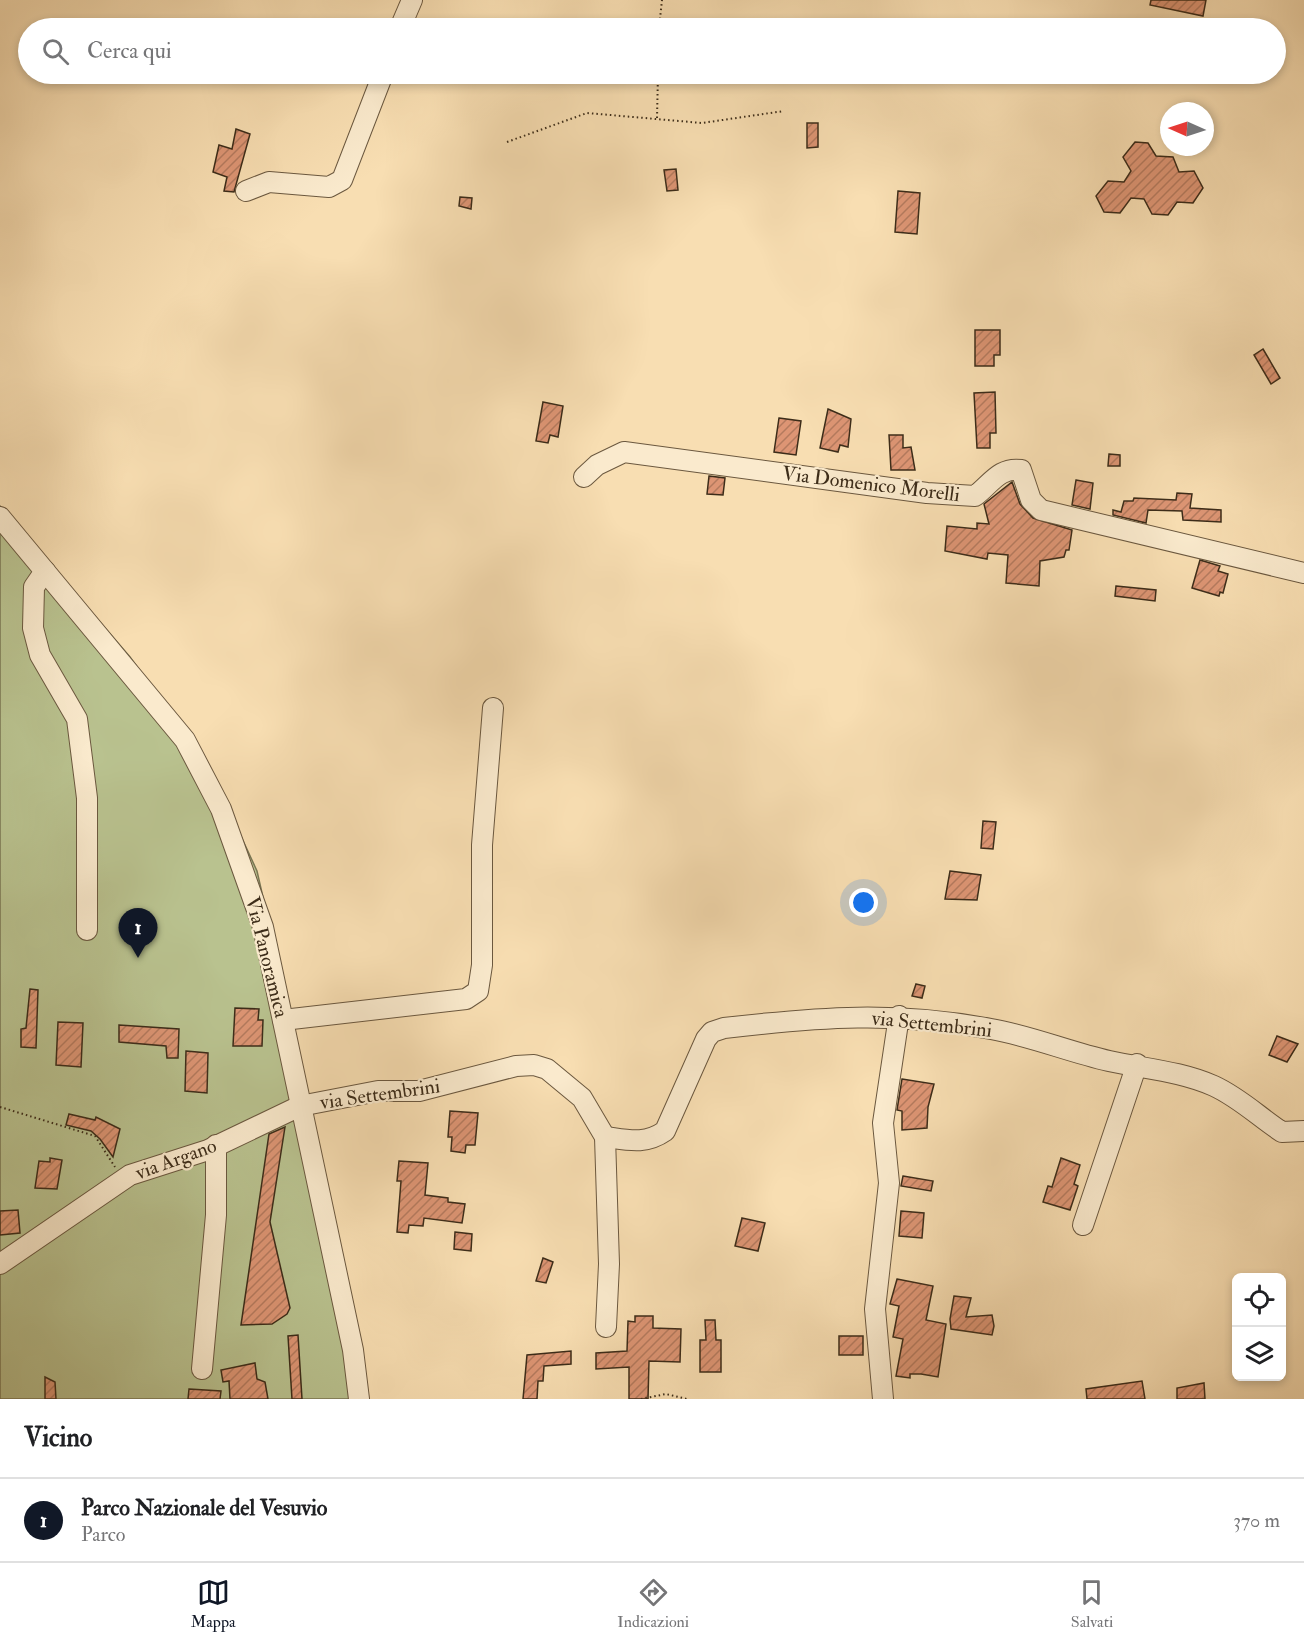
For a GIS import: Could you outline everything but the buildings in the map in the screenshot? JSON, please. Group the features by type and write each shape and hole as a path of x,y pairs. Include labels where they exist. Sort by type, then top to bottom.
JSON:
{"street":[{"path":"404,18 412,0"},
{"path":"246,191 269,182 329,188 342,180 379,84"},
{"name":"Via Domenico Morelli","path":"584,477 597,465 624,452 927,493 975,496 999,474 1021,470 1031,500 1041,510 1304,573"},
{"name":"Via Panoramica","path":"0,517 185,741 221,809 263,927 353,1350 359,1399"},
{"path":"45,571 34,587 33,628 40,655 77,720 87,798 87,930"},
{"path":"283,1020 466,999 478,991 482,965 482,845 493,708"},
{"path":"883,1399 875,1309 889,1183 883,1123 899,1016"},
{"name":"via Settembrini","path":"605,1137 639,1142 654,1139 665,1131 706,1040 712,1032 724,1028 814,1017 899,1016 990,1028 1110,1062 1137,1064 1166,1070 1216,1087 1247,1105 1282,1132 1304,1131"},
{"path":"1083,1225 1137,1064"},
{"name":"via Settembrini","path":"300,1106 378,1091 418,1091 516,1066 534,1065 547,1069 582,1098 605,1137 609,1264 606,1327"},
{"name":"via Argano","path":"0,1264 130,1175 216,1145 300,1106"},
{"path":"202,1369 216,1215 216,1145"}],"path":[{"path":"660,18 662,0"},
{"path":"657,118 658,84"},
{"path":"507,142 587,113 702,123 784,111"},
{"path":"0,1107 94,1136 122,1180"},
{"path":"641,1399 666,1394 687,1399"}],"green space":[{"path":"0,506 130,657 208,765 257,871 297,1046 366,1399 0,1399"}],"place":[{"name":"Parco Nazionale del Vesuvio","path":"138,958"}]}
